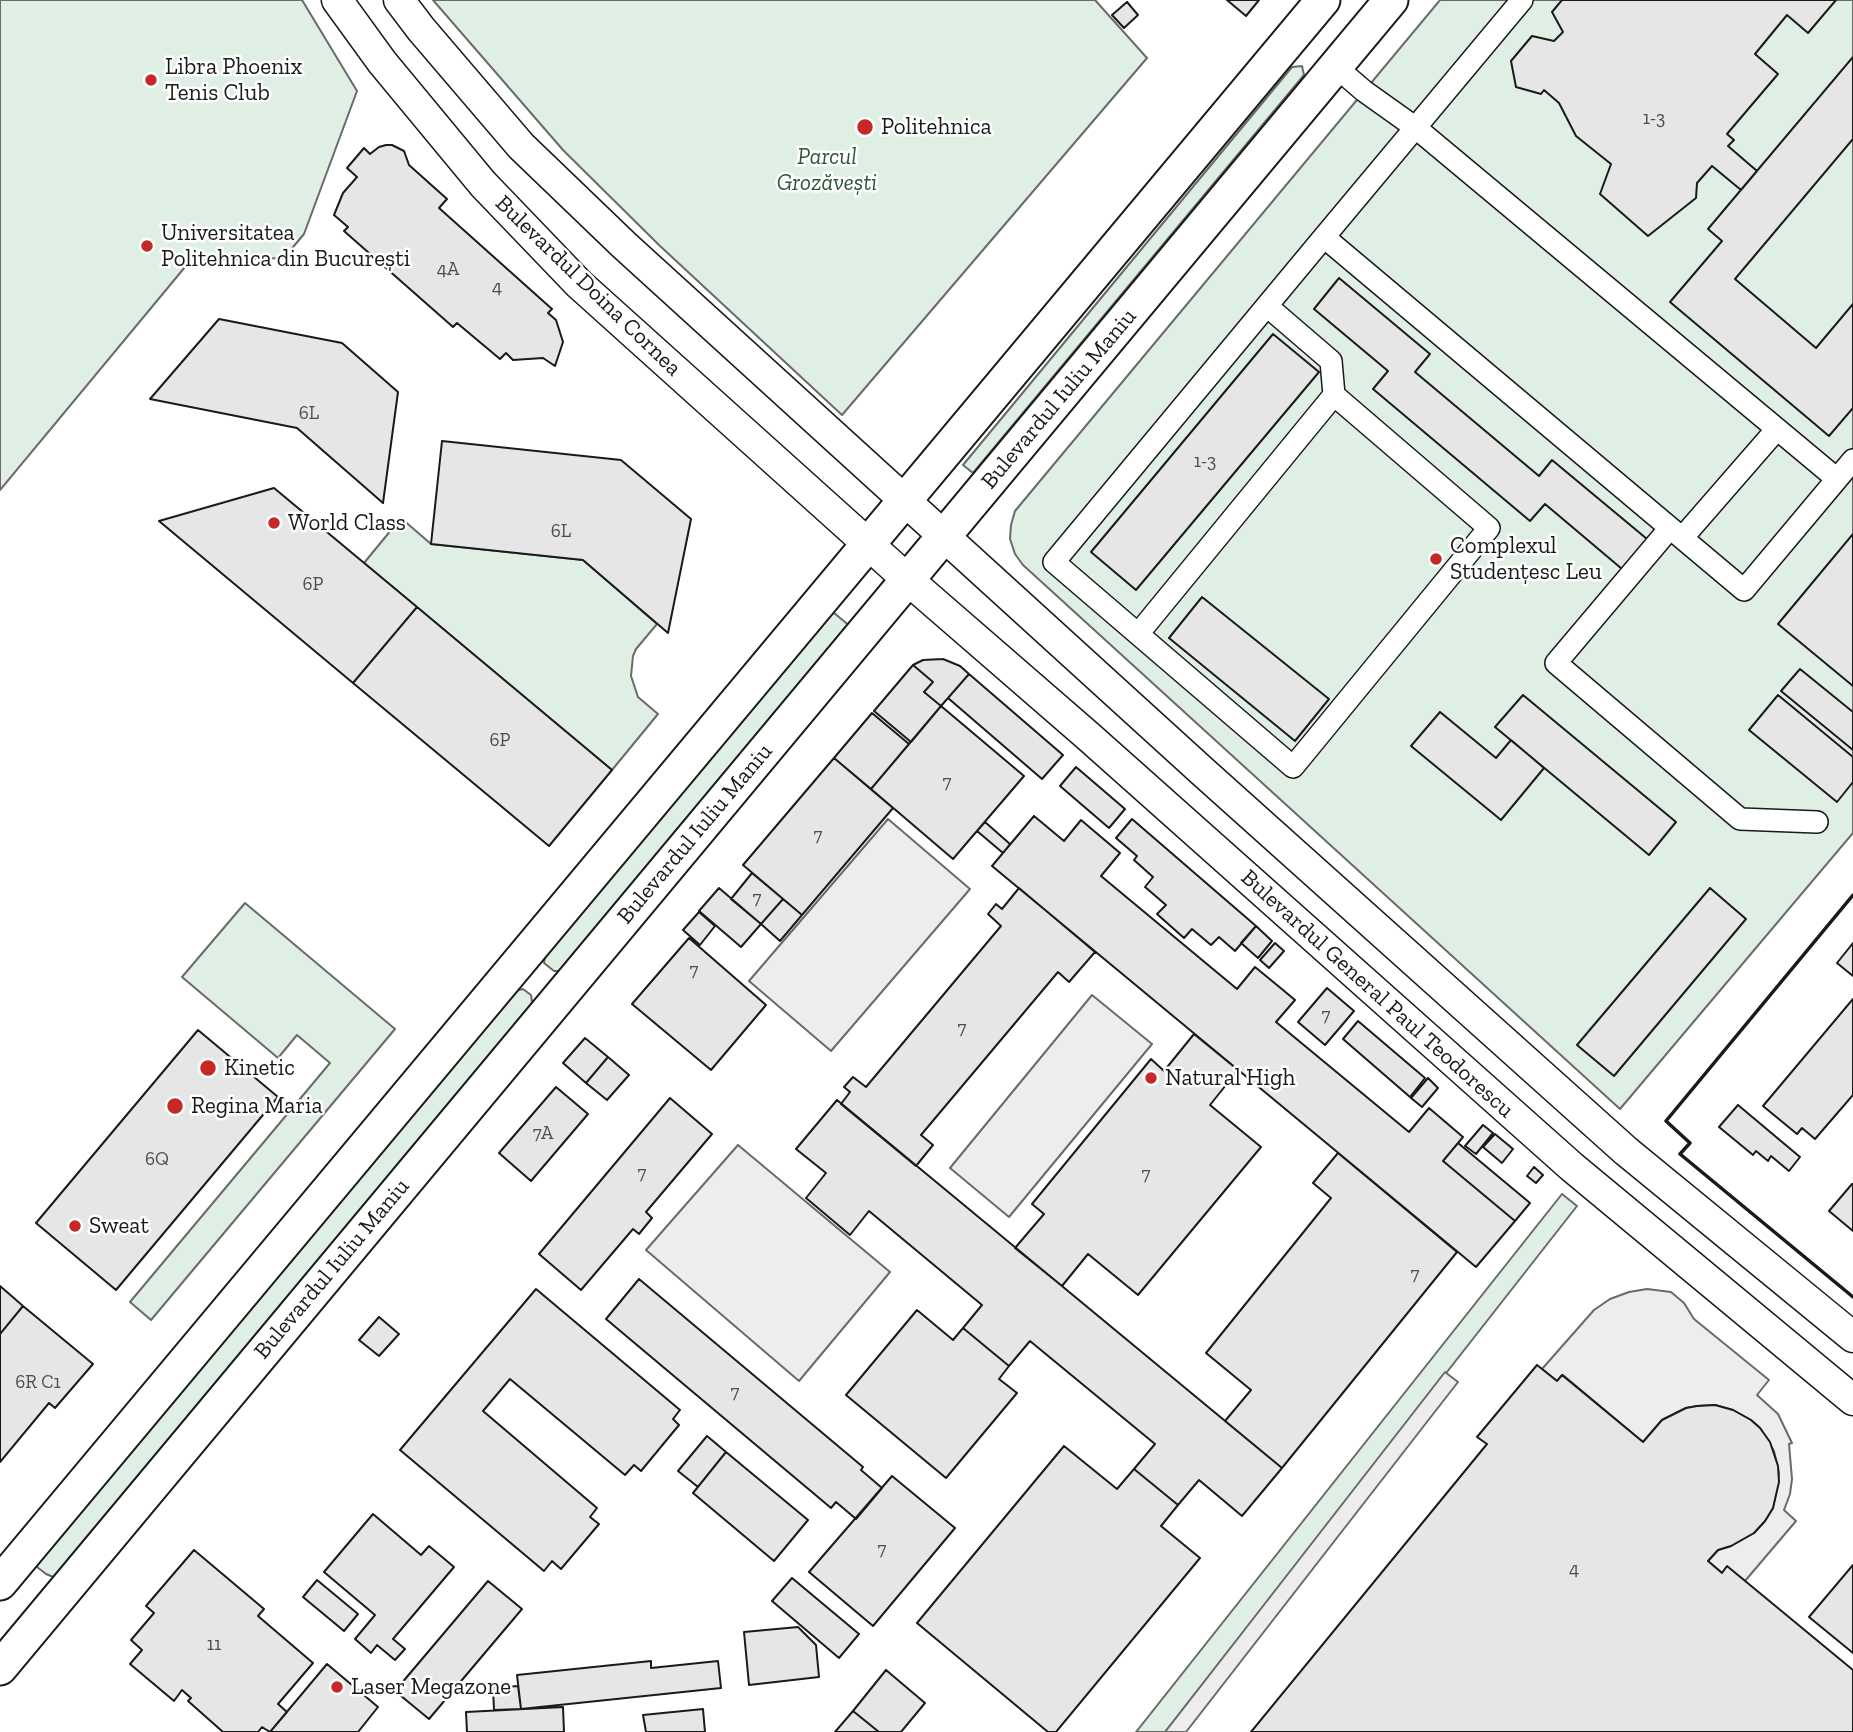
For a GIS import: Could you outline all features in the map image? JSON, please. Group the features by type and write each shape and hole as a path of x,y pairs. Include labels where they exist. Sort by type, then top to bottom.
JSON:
{"main road":[{"name":"Bulevardul Doina Cornea","path":"337,0 382,62 483,184 579,285 907,579"},
{"path":"400,0 421,29 522,146 635,255 1202,771 1626,1151 1853,1337"},
{"path":"0,1583 1323,0"},
{"name":"Bulevardul Iuliu Maniu","path":"0,1668 1391,0"},
{"name":"Bulevardul General Paul Teodorescu","path":"907,579 1088,736 1572,1167 1853,1400"}],"street":[{"path":"1267,306 1331,361 1334,395 1489,528 1293,767 1054,562 1324,237 1522,0"},
{"path":"1336,67 1364,91 1416,128 1838,479"},
{"path":"1324,237 1744,590 1853,460"},
{"path":"1138,634 1334,395"},
{"path":"1777,429 1556,663 1740,819 1817,822"}],"green space":[{"name":"Universitatea Politehnica din București","path":"0,0 302,0 357,91 304,234 284,258 190,261 0,490"},
{"name":"Parcul Grozăvești","path":"433,0 1095,0 1147,58 842,415 659,245 563,150"},
{"name":"Complexul Studențesc Leu","path":"1440,0 1853,0 1853,833 1620,1109 1023,565 1015,554 1010,539 1015,511"},
{"path":"1302,66 1304,75 973,473 963,465 1292,67"},
{"path":"401,518 431,544 583,560 657,624 636,649 631,676 638,697 658,714 612,770 364,563"},
{"path":"828,608 851,627 565,971 554,971 544,963 546,951"},
{"path":"245,903 395,1029 151,1320 130,1302 330,1063 297,1035 278,1058 182,977"},
{"path":"523,989 531,995 533,1008 56,1578 37,1567 36,1558 511,992"},
{"path":"1562,1194 1577,1206 1165,1732 1136,1732"}],"shaded area":[{"path":"888,819 970,889 831,1051 749,981"},
{"path":"1092,995 1152,1044 1009,1217 950,1168"},
{"path":"738,1145 890,1272 799,1381 646,1250"},
{"path":"1647,1289 1671,1292 1684,1303 1694,1319 1769,1380 1757,1395 1778,1414 1792,1443 1789,1444 1792,1479 1784,1510 1796,1521 1745,1581 1727,1567 1722,1573 1708,1561 1718,1550 1754,1533 1773,1508 1779,1473 1774,1451 1760,1428 1733,1410 1715,1405 1697,1406 1686,1408 1662,1420 1643,1442 1563,1375 1557,1381 1542,1369 1594,1310 1610,1299"},
{"path":"1445,1372 1458,1382 1186,1732 1165,1732"}],"building":[{"path":"1227,0 1259,0 1246,16"},
{"path":"1562,0 1836,0 1808,33 1787,15 1755,54 1778,74 1727,134 1734,140 1728,146 1757,171 1741,190 1712,166 1697,183 1696,198 1648,236 1600,194 1611,164 1576,136 1559,103 1544,90 1541,94 1516,87 1511,61 1532,36 1554,41 1563,32 1552,12"},
{"path":"1127,2 1138,15 1124,28 1112,15"},
{"path":"1853,57 1853,139 1735,279 1816,348 1853,304 1853,408 1829,436 1670,302 1722,241 1708,229"},
{"path":"386,145 404,151 409,165 447,199 439,208 552,309 548,313 556,320 563,342 555,366 543,358 513,360 506,353 500,359 457,323 453,327 344,231 348,227 334,215 343,193 357,177 347,168 364,148 370,154"},
{"path":"1339,278 1430,354 1415,372 1539,476 1552,460 1647,539 1622,569 1545,504 1530,521 1373,389 1388,371 1314,309"},
{"path":"219,319 342,343 398,392 383,503 297,428 150,399"},
{"path":"1273,334 1319,372 1136,590 1091,552"},
{"path":"442,441 621,460 691,519 668,633 583,560 431,544"},
{"path":"274,488 417,607 353,683 159,521"},
{"path":"1853,534 1853,686 1778,624"},
{"path":"1202,597 1329,699 1295,741 1169,638"},
{"path":"417,607 612,770 549,846 353,683"},
{"path":"943,659 960,666 969,674 941,706 924,692 933,682 913,665 923,660"},
{"path":"913,665 933,682 924,692 941,706 911,742 874,711"},
{"path":"1800,669 1853,712 1853,750 1781,691"},
{"path":"969,674 1063,755 1042,779 948,698"},
{"path":"1523,695 1676,822 1649,855 1495,727"},
{"path":"1778,695 1853,757 1853,782 1837,802 1749,730"},
{"path":"941,706 1024,776 953,859 871,789"},
{"path":"1440,712 1496,758 1511,740 1544,768 1501,820 1411,746"},
{"path":"872,713 909,744 871,789 834,758"},
{"path":"834,758 893,808 802,915 743,865"},
{"path":"1076,767 1125,809 1109,828 1060,786"},
{"path":"1034,816 1064,841 1081,820 1120,853 1101,876 1237,989 1255,967 1295,1000 1276,1022 1409,1132 1429,1108 1463,1137 1443,1161 1515,1221 1476,1267 992,866"},
{"path":"1132,819 1256,926 1235,951 1219,937 1211,945 1192,929 1184,938 1157,914 1166,905 1145,887 1153,877 1134,860 1137,856 1116,838"},
{"path":"985,822 1010,844 1003,853 977,831"},
{"path":"752,873 783,899 761,924 731,899"},
{"path":"719,888 761,924 741,947 699,911"},
{"path":"1019,888 1095,952 1069,982 1058,972 921,1135 933,1145 916,1166 841,1104 850,1092 844,1087 853,1077 866,1087 1001,926 988,914 996,904 1002,909"},
{"path":"1710,888 1746,919 1614,1076 1577,1045"},
{"path":"783,899 802,915 780,941 761,924"},
{"path":"699,912 715,926 700,945 683,930"},
{"path":"1256,926 1272,941 1258,958 1241,943"},
{"path":"689,938 766,1005 711,1070 632,1004"},
{"path":"1275,943 1284,951 1269,968 1260,960"},
{"path":"1853,943 1853,976 1837,963"},
{"path":"1327,988 1354,1011 1325,1045 1298,1022"},
{"path":"1853,999 1853,1095 1815,1139 1802,1128 1797,1134 1763,1106"},
{"path":"1358,1021 1425,1078 1410,1097 1343,1039"},
{"path":"198,1030 278,1097 116,1290 36,1223"},
{"path":"1194,1034 1238,1070 1210,1105 1261,1147 1138,1295 1088,1254 1062,1286 1015,1248 1044,1214 1032,1204 1151,1059 1164,1071"},
{"path":"585,1038 608,1057 586,1083 563,1063"},
{"path":"608,1057 629,1075 607,1100 586,1083"},
{"path":"1428,1078 1438,1088 1422,1107 1411,1098"},
{"path":"556,1087 588,1114 531,1181 499,1153"},
{"path":"670,1098 712,1134 646,1212 652,1218 639,1234 633,1229 581,1290 539,1254"},
{"path":"837,1100 1282,1468 1242,1516 1199,1480 1178,1505 1134,1469 1155,1444 1030,1341 1009,1366 963,1328 982,1305 869,1211 850,1235 806,1198 826,1173 796,1149"},
{"path":"1738,1105 1800,1157 1789,1171 1771,1156 1768,1161 1756,1151 1753,1155 1719,1127"},
{"path":"1483,1125 1493,1133 1476,1154 1465,1146"},
{"path":"1495,1134 1513,1149 1502,1163 1483,1147"},
{"path":"1458,1143 1530,1203 1515,1221 1443,1161"},
{"path":"1338,1153 1457,1252 1282,1468 1225,1421 1251,1390 1206,1353 1331,1198 1313,1183"},
{"path":"1534,1167 1543,1175 1536,1183 1527,1176"},
{"path":"1853,1185 1853,1231 1829,1211"},
{"path":"639,1279 863,1467 861,1470 882,1488 856,1519 836,1502 831,1508 606,1319"},
{"path":"0,1286 23,1306 0,1334"},
{"path":"536,1289 680,1410 673,1419 679,1425 641,1471 634,1465 625,1475 510,1379 483,1411 597,1508 590,1517 599,1524 561,1569 552,1561 544,1571 400,1450"},
{"path":"23,1306 93,1364 55,1408 49,1403 0,1462 0,1334"},
{"path":"917,1310 953,1340 963,1328 1009,1366 999,1379 1017,1393 946,1478 846,1395"},
{"path":"379,1317 399,1334 379,1356 359,1340"},
{"path":"1537,1365 1557,1381 1562,1375 1643,1442 1662,1420 1686,1408 1697,1406 1715,1405 1733,1410 1760,1428 1770,1442 1778,1466 1779,1482 1773,1508 1754,1533 1718,1550 1708,1561 1722,1573 1727,1566 1853,1670 1853,1732 1251,1732 1487,1444 1477,1437"},
{"path":"707,1436 726,1452 698,1487 678,1471"},
{"path":"1064,1446 1117,1489 1134,1469 1178,1505 1161,1526 1200,1558 1056,1732 1048,1732 917,1623"},
{"path":"726,1452 808,1520 774,1561 693,1493"},
{"path":"892,1476 955,1528 873,1626 809,1572"},
{"path":"373,1514 421,1555 429,1546 454,1567 393,1639 405,1649 395,1660 377,1645 371,1653 355,1639 375,1615 324,1572"},
{"path":"194,1550 264,1609 258,1616 313,1663 278,1704 287,1712 270,1732 262,1727 258,1732 223,1732 188,1701 191,1698 182,1690 174,1701 130,1664 142,1650 131,1640 154,1613 146,1606"},
{"path":"1853,1565 1853,1653 1809,1617"},
{"path":"792,1578 859,1634 839,1658 772,1601"},
{"path":"317,1580 358,1614 344,1631 303,1597"},
{"path":"488,1581 522,1609 429,1719 395,1691"},
{"path":"798,1627 816,1645 819,1677 749,1685 744,1632"},
{"path":"651,1661 651,1668 718,1661 721,1688 521,1709 517,1675"},
{"path":"327,1664 378,1707 358,1732 270,1732"},
{"path":"886,1670 925,1703 901,1732 879,1732 853,1711"},
{"path":"518,1686 521,1709 494,1710 493,1688"},
{"path":"563,1707 564,1732 467,1732 466,1712"},
{"path":"703,1709 705,1732 646,1732 643,1715"},
{"path":"853,1711 879,1732 835,1732"}],"wall":[{"path":"1853,895 1666,1121 1690,1143 1680,1154 1853,1297"}],"place":[{"name":"Libra Phoenix Tenis Club","path":"151,80"},
{"name":"Politehnica","path":"865,127"},
{"name":"Universitatea Politehnica din București","path":"147,246"},
{"name":"World Class","path":"274,523"},
{"name":"Complexul Studențesc Leu","path":"1436,559"},
{"name":"Kinetic","path":"208,1068"},
{"name":"Natural High","path":"1151,1078"},
{"name":"Regina Maria","path":"175,1106"},
{"name":"Sweat","path":"75,1226"},
{"name":"Laser Megazone","path":"337,1687"}]}
